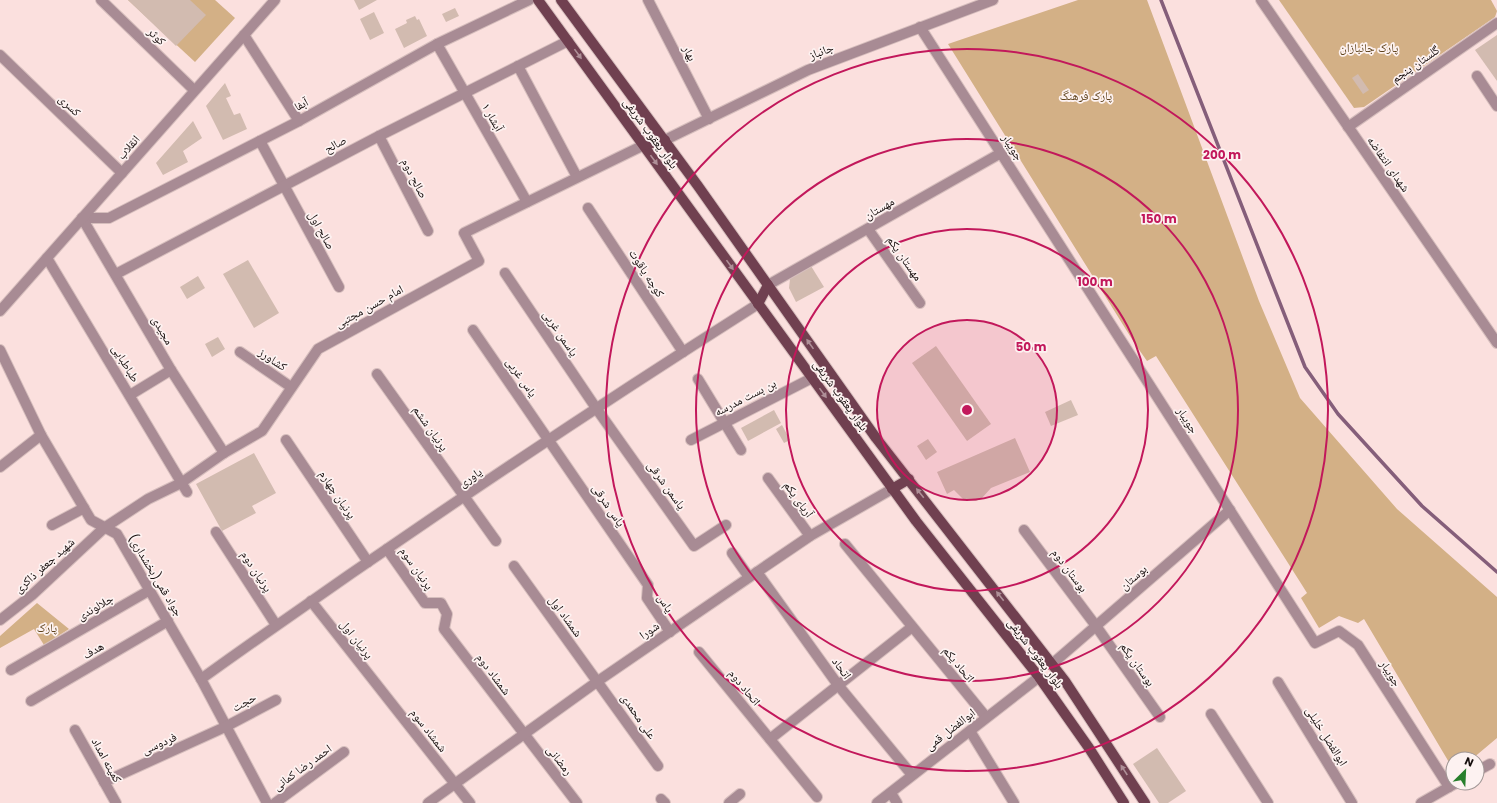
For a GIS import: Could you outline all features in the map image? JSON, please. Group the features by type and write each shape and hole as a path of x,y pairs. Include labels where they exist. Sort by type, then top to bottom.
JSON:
{"main road":[{"name":"بلوار یعقوب شریفی","path":"538,0 892,489 1039,677 1089,748 1124,803"},
{"name":"بلوار یعقوب شریفی","path":"561,0 665,140 876,438 1065,681 1145,803"},
{"path":"644,145 665,140"},
{"path":"758,304 768,285"},
{"path":"892,489 909,479"}],"street":[{"name":"کوثر","path":"101,0 194,90"},
{"name":"انقلاب","path":"0,311 275,0"},
{"name":"آبفا","path":"82,218 109,218 260,141 437,44 529,0"},
{"name":"بهار","path":"648,0 709,119"},
{"name":"جانباز","path":"665,140 808,70 993,0"},
{"name":"شهدای انتفاضه","path":"1261,0 1497,343"},
{"name":"گلستان پنجم","path":"1348,126 1497,23"},
{"name":"جویبار","path":"920,27 1315,643 1339,631 1358,645 1445,775"},
{"path":"244,35 299,120"},
{"name":"صالح","path":"116,274 379,136 568,40"},
{"name":"آبشار ۱","path":"437,44 527,202"},
{"name":"کسری","path":"0,56 122,173"},
{"path":"518,66 577,177"},
{"path":"1477,76 1497,106"},
{"name":"صالح دوم","path":"379,136 428,231"},
{"name":"صالح اول","path":"260,141 339,287"},
{"name":"امام حسن مجتبی","path":"104,528 148,499 181,483 224,453 262,431 318,349 479,261 464,233 644,145"},
{"name":"مهستان","path":"768,285 1002,153"},
{"name":"کوچه یاقوت","path":"588,208 683,352"},
{"name":"مجیدی","path":"82,218 171,370 224,453"},
{"name":"مهستان یکم","path":"868,229 920,303"},
{"name":"طباطبایی","path":"47,258 130,395 186,492"},
{"name":"یاسمن غربی","path":"505,273 596,408"},
{"name":"یاوری","path":"201,679 276,625 464,496 596,408 758,304"},
{"name":"یاس غربی","path":"473,330 549,439"},
{"name":"جواد قمی(بخشداری)","path":"0,350 41,435 91,520 117,534 201,679 267,803"},
{"name":"کشاورز","path":"240,352 292,387"},
{"path":"130,395 171,370"},
{"name":"پرنیان ششم","path":"377,374 496,541"},
{"name":"بن بست مدرسه","path":"691,440 812,378"},
{"path":"698,379 740,450"},
{"name":"یاسمن شرقی","path":"596,408 694,546 726,525"},
{"path":"0,467 41,435"},
{"name":"یاس شرقی","path":"549,439 648,585"},
{"name":"پرنیان چهارم","path":"286,440 368,562"},
{"name":"آریای یکم","path":"768,478 810,536"},
{"name":"شورا","path":"428,803 598,681 753,574 810,536 892,489"},
{"path":"52,525 84,508"},
{"name":"بوستان","path":"1052,664 1230,510"},
{"name":"شهید جعفر ذاکری","path":"0,620 32,595 104,528"},
{"name":"بوستان دوم","path":"1024,530 1096,626"},
{"name":"پرنیان دوم","path":"216,532 276,625"},
{"name":"اتحاد یکم","path":"845,544 986,717"},
{"name":"پرنیان سوم","path":"387,549 425,603 441,603 447,614 444,629"},
{"name":"اتحاد","path":"732,554 753,574 838,685 912,775"},
{"name":"شمشاد اول","path":"514,566 598,681"},
{"name":"یاس","path":"648,585 647,598 670,632"},
{"name":"جلالوندی","path":"11,670 150,590"},
{"name":"پرنیان اول","path":"311,601 382,692"},
{"name":"هدف","path":"31,701 168,621"},
{"name":"بوستان یکم","path":"1096,626 1160,717"},
{"path":"770,739 912,628"},
{"name":"شمشاد دوم","path":"444,629 523,734"},
{"name":"اتحاد دوم","path":"699,652 817,797"},
{"name":"ابوالفضل قمی","path":"877,803 1039,677"},
{"name":"علی محمدی","path":"598,681 658,766"},
{"name":"ابوالفضل خلیلی","path":"1278,682 1352,803"},
{"name":"شمشاد سوم","path":"382,692 470,803"},
{"name":"حجت","path":"226,727 276,700"},
{"path":"1211,714 1268,803"},
{"name":"فردوسی","path":"104,782 226,727"},
{"name":"کمیته امداد","path":"75,730 116,803"},
{"path":"970,731 1014,803"},
{"name":"رمضانی","path":"523,734 577,803"},
{"name":"احمد رضا کمانی","path":"275,803 344,752"},
{"path":"1485,767 1490,764"},
{"path":"1420,803 1445,789"},
{"path":"891,793 897,803"},
{"path":"729,803 740,794"}],"green space":[{"path":"128,0 215,0 235,18 195,62"},
{"name":"پارک فرهنگ","path":"1078,0 1147,0 1259,301 1300,398 1397,509 1497,597 1497,738 1482,751 1445,751 1445,756 1364,619 1358,623 1339,616 1319,628 1301,598 1307,593 1302,585 1156,356 1147,361 1135,344 948,44"},
{"name":"پارک جانبازان","path":"1279,0 1491,0 1497,11 1495,17 1364,107 1354,108"},
{"name":"پارک","path":"37,603 69,629 44,645 34,629 0,648 0,636"}],"building":[{"path":"128,0 190,0 206,15 176,46"},
{"path":"354,0 377,0 359,10"},
{"path":"455,8 459,16 446,22 442,14"},
{"path":"374,12 384,33 370,40 360,19"},
{"path":"415,16 417,20 419,19 427,36 404,48 395,29 407,23 406,20"},
{"path":"1497,35 1497,81 1475,50"},
{"path":"1358,74 1369,90 1363,94 1352,78"},
{"path":"225,83 231,96 226,98 234,115 240,113 247,129 223,140 206,106"},
{"path":"193,121 202,138 183,151 188,162 163,175 156,163"},
{"path":"248,260 279,313 254,328 223,274"},
{"path":"811,266 824,287 796,302 789,288 790,279"},
{"path":"198,276 205,288 187,299 180,287"},
{"path":"218,337 225,349 212,357 205,344"},
{"path":"936,346 991,424 967,441 912,363"},
{"path":"1071,400 1078,415 1051,426 1045,412"},
{"path":"774,410 781,423 748,441 741,428"},
{"path":"782,425 790,440 784,443 776,429"},
{"path":"1015,438 1030,472 991,488 982,498 976,501 963,499 954,490 947,494 937,472"},
{"path":"928,439 937,452 926,460 917,446"},
{"path":"254,453 276,493 252,506 256,513 222,531 196,484"},
{"path":"1157,748 1186,791 1168,803 1159,803 1133,764"}],"waterway":[{"path":"1161,0 1305,367 1338,414 1422,506 1497,572"}]}
